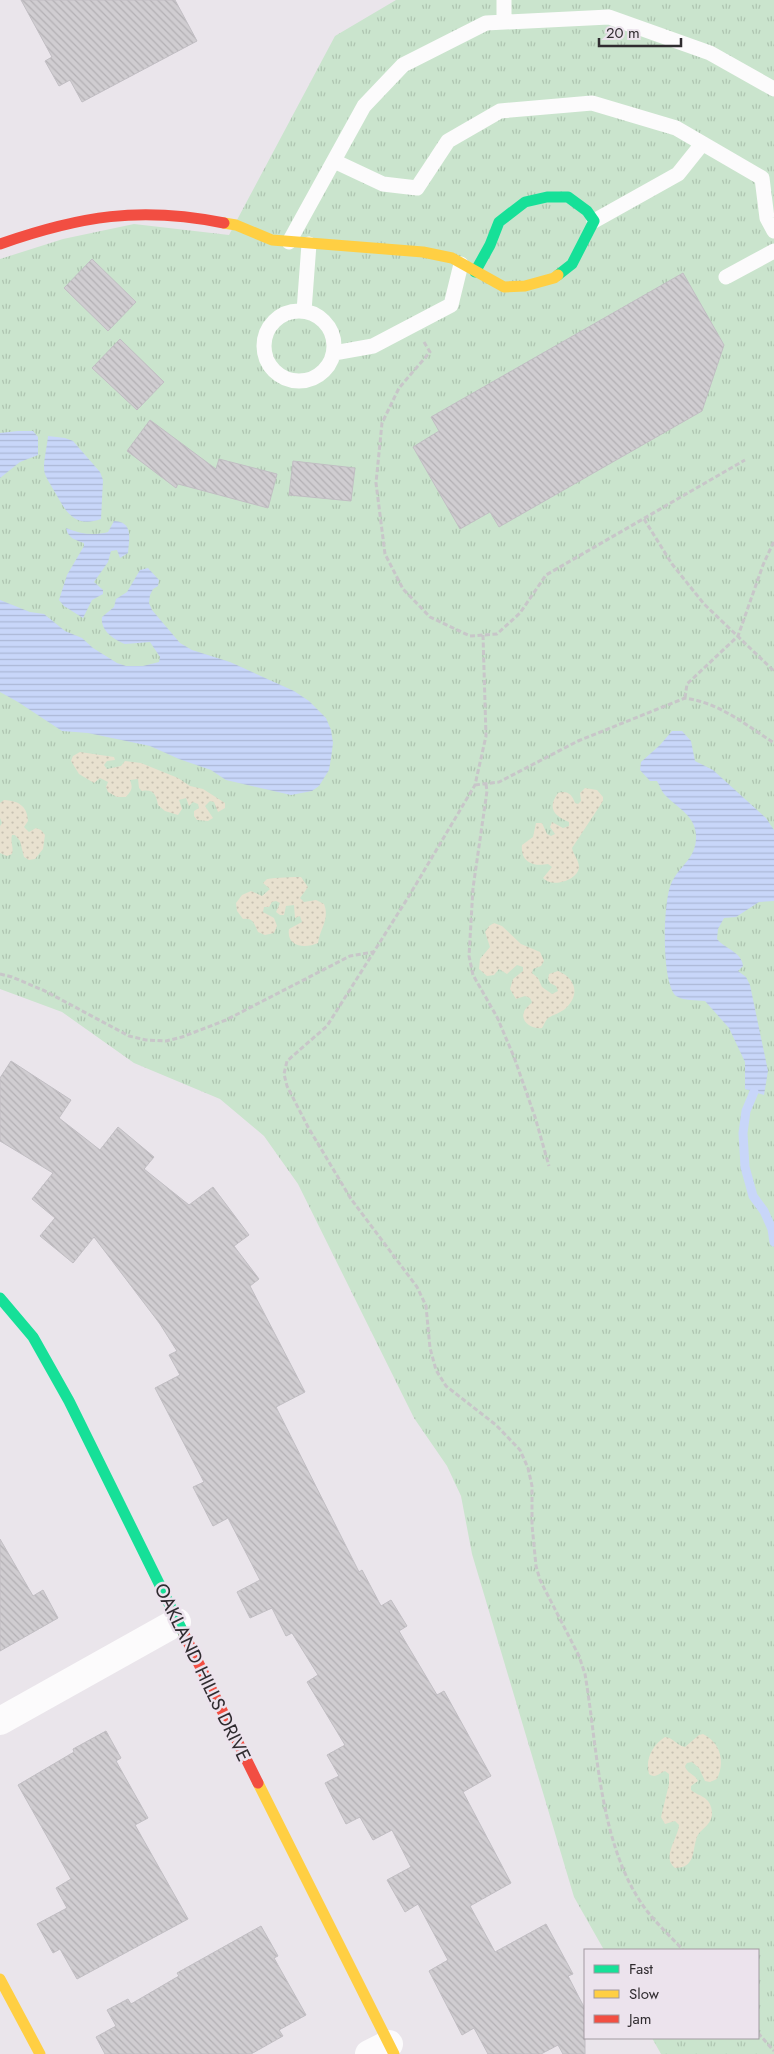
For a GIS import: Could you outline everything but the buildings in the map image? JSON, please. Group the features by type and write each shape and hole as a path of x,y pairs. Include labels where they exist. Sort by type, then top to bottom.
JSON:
{"street":[{"path":"0,244 42,229 83,219 122,214 161,215 206,219 236,225 272,240 423,252 452,258 460,264 475,272 504,287 525,286 554,278 572,264 594,221 587,210 568,198 547,197 525,202 499,222 490,245 475,272"},
{"name":"OAKLAND HILLS DRIVE","path":"0,1298 33,1337 69,1401 384,2050"},
{"path":"0,1721 177,1622"},
{"path":"0,1979 40,2054"}],"lane":[{"path":"504,0 504,22"},
{"path":"289,242 364,106 403,65 486,23 609,17 710,53 774,89"},
{"path":"334,161 383,184 417,188 448,141 500,111 592,103 676,128 702,144 768,177 767,218 774,231"},
{"path":"594,221 678,174 702,144"},
{"path":"304,311 309,244"},
{"path":"726,277 774,251"},
{"path":"334,353 374,346 451,305 460,264"},
{"path":"304,311 316,315 328,326 335,342 334,353 330,364 322,374 312,380 300,382 284,378 270,367 265,357 263,345 266,333 272,323 292,312 304,311"}],"path":[{"path":"414,324 430,352 399,388 382,423 376,483 385,554 403,589 430,617 470,636 497,634 520,613 546,575 746,460"},
{"path":"644,519 672,564 704,604 774,671"},
{"path":"685,698 687,684 738,636 763,565 774,541"},
{"path":"483,635 486,736 475,785 409,896 327,1026 287,1061 284,1074 287,1086 308,1127 351,1199 417,1287 426,1306 432,1360 441,1378 457,1396 502,1431 520,1450 528,1468 532,1486 532,1525 536,1566 540,1580 579,1656 585,1674 605,1810 612,1839 632,1885 646,1910 682,1949"},
{"path":"475,785 500,782 578,741 685,698 702,701 725,711 774,743"},
{"path":"486,784 487,791 474,888 469,956 473,975 497,1017 514,1057 536,1117 549,1166"},
{"path":"0,974 45,991 129,1036 146,1040 166,1041 182,1038 226,1020 350,956 373,952"},
{"path":"759,2034 774,2051"}],"green space":[{"path":"396,0 774,0 774,2054 661,2054 653,2039 759,2039 759,1949 603,1949 574,1897 472,1554 461,1496 447,1466 414,1418 298,1184 264,1136 220,1099 134,1063 62,1012 0,989 0,259 63,239 134,224 229,235 335,36"}],"sand":[{"path":"80,752 114,757 115,760 107,761 104,765 107,769 121,766 125,761 141,763 178,778 190,786 203,789 225,803 225,808 218,812 214,802 210,801 205,806 213,818 208,821 197,820 194,816 194,811 199,808 198,804 193,802 189,806 186,798 179,800 182,809 178,815 165,811 158,805 152,792 142,791 139,788 138,779 130,780 131,789 126,797 117,797 108,792 106,787 108,782 100,778 94,783 79,774 71,761 73,756"},
{"path":"585,788 597,790 603,797 603,801 572,848 579,864 577,872 569,879 558,883 547,881 543,878 552,867 548,864 538,865 529,862 523,856 522,845 533,837 536,823 542,823 547,834 551,836 555,834 550,827 552,822 563,828 569,826 569,822 559,817 554,811 553,803 555,798 558,793 567,792 575,803 578,804 581,801 580,793"},
{"path":"4,800 14,801 24,808 28,821 24,827 29,832 36,828 45,835 43,849 35,859 29,860 24,857 20,841 15,835 12,835 12,854 7,856 0,853 0,826 2,823 0,803"},
{"path":"301,877 308,887 300,898 304,902 316,900 324,904 326,909 318,943 302,946 290,940 289,929 302,922 300,916 295,918 294,905 286,906 284,915 276,912 280,903 276,901 272,902 269,907 264,907 263,912 274,918 277,926 274,933 265,935 258,932 253,922 249,919 243,919 237,911 236,903 242,895 251,891 262,896 270,889 263,883 267,879"},
{"path":"494,923 502,926 521,944 540,952 544,961 541,966 533,969 532,973 538,978 542,987 552,994 558,991 556,986 550,983 548,979 549,974 558,971 572,982 574,992 570,1003 564,1010 548,1018 542,1028 528,1025 524,1019 525,1011 532,1002 530,998 525,996 516,999 510,989 513,979 523,971 523,967 517,965 507,974 499,969 494,975 487,976 479,969 480,959 490,947 485,932"},
{"path":"703,1734 714,1742 720,1754 721,1766 717,1779 710,1782 705,1781 699,1768 692,1762 687,1763 685,1766 687,1771 698,1781 691,1786 691,1790 710,1803 712,1813 710,1821 697,1837 690,1862 682,1867 675,1868 671,1864 670,1853 679,1825 675,1821 665,1824 661,1817 669,1784 669,1774 665,1771 656,1776 649,1774 649,1758 656,1744 665,1737 685,1747 699,1735"}],"water":[{"path":"33,431 38,437 38,455 20,462 0,478 0,433"},
{"path":"48,436 73,441 100,472 103,480 101,519 83,521 76,519 61,504 44,471"},
{"path":"114,521 125,524 129,532 128,553 120,558 117,550 111,551 108,562 94,582 103,590 103,594 92,600 83,618 64,606 59,600 67,575 84,546 84,543 70,536 66,528 76,532 98,534 108,532"},
{"path":"148,568 159,580 158,586 153,589 150,595 149,603 152,610 180,643 192,650 230,662 294,691 309,701 326,718 331,730 333,743 329,770 319,786 312,791 291,795 226,780 211,770 150,746 88,733 62,731 0,692 0,600 30,612 44,614 65,631 82,638 93,648 117,663 126,666 143,666 159,662 160,657 150,642 125,644 112,637 105,630 102,622 102,617 114,607 116,599 127,592 140,570"},
{"path":"672,731 682,731 691,741 695,761 713,770 766,818 774,830 774,901 759,902 736,917 724,918 718,929 717,939 740,957 743,966 738,971 746,977 750,985 768,1071 764,1095 745,1089 745,1062 729,1028 705,1001 679,998 671,988 665,942 668,893 674,877 694,850 696,835 693,823 686,813 665,795 657,781 650,781 640,770 641,762"}],"waterway":[{"path":"754,1092 746,1111 743,1133 745,1167 753,1196 764,1211 772,1229 774,1242"}],"traffic: fast":[{"path":"475,272 490,245 499,222 525,202 547,197 568,197 587,211 594,221 572,264 558,275"},
{"path":"0,1298 33,1337 69,1401 184,1634"}],"traffic: slow":[{"path":"224,223 236,225 272,240 423,252 452,258 504,287 525,286 554,278 558,275"},
{"path":"258,1783 394,2054"},
{"path":"0,1979 40,2054"}],"traffic: jam":[{"path":"0,244 57,227 110,217 165,215 224,223"},
{"path":"184,1634 258,1783"}]}
